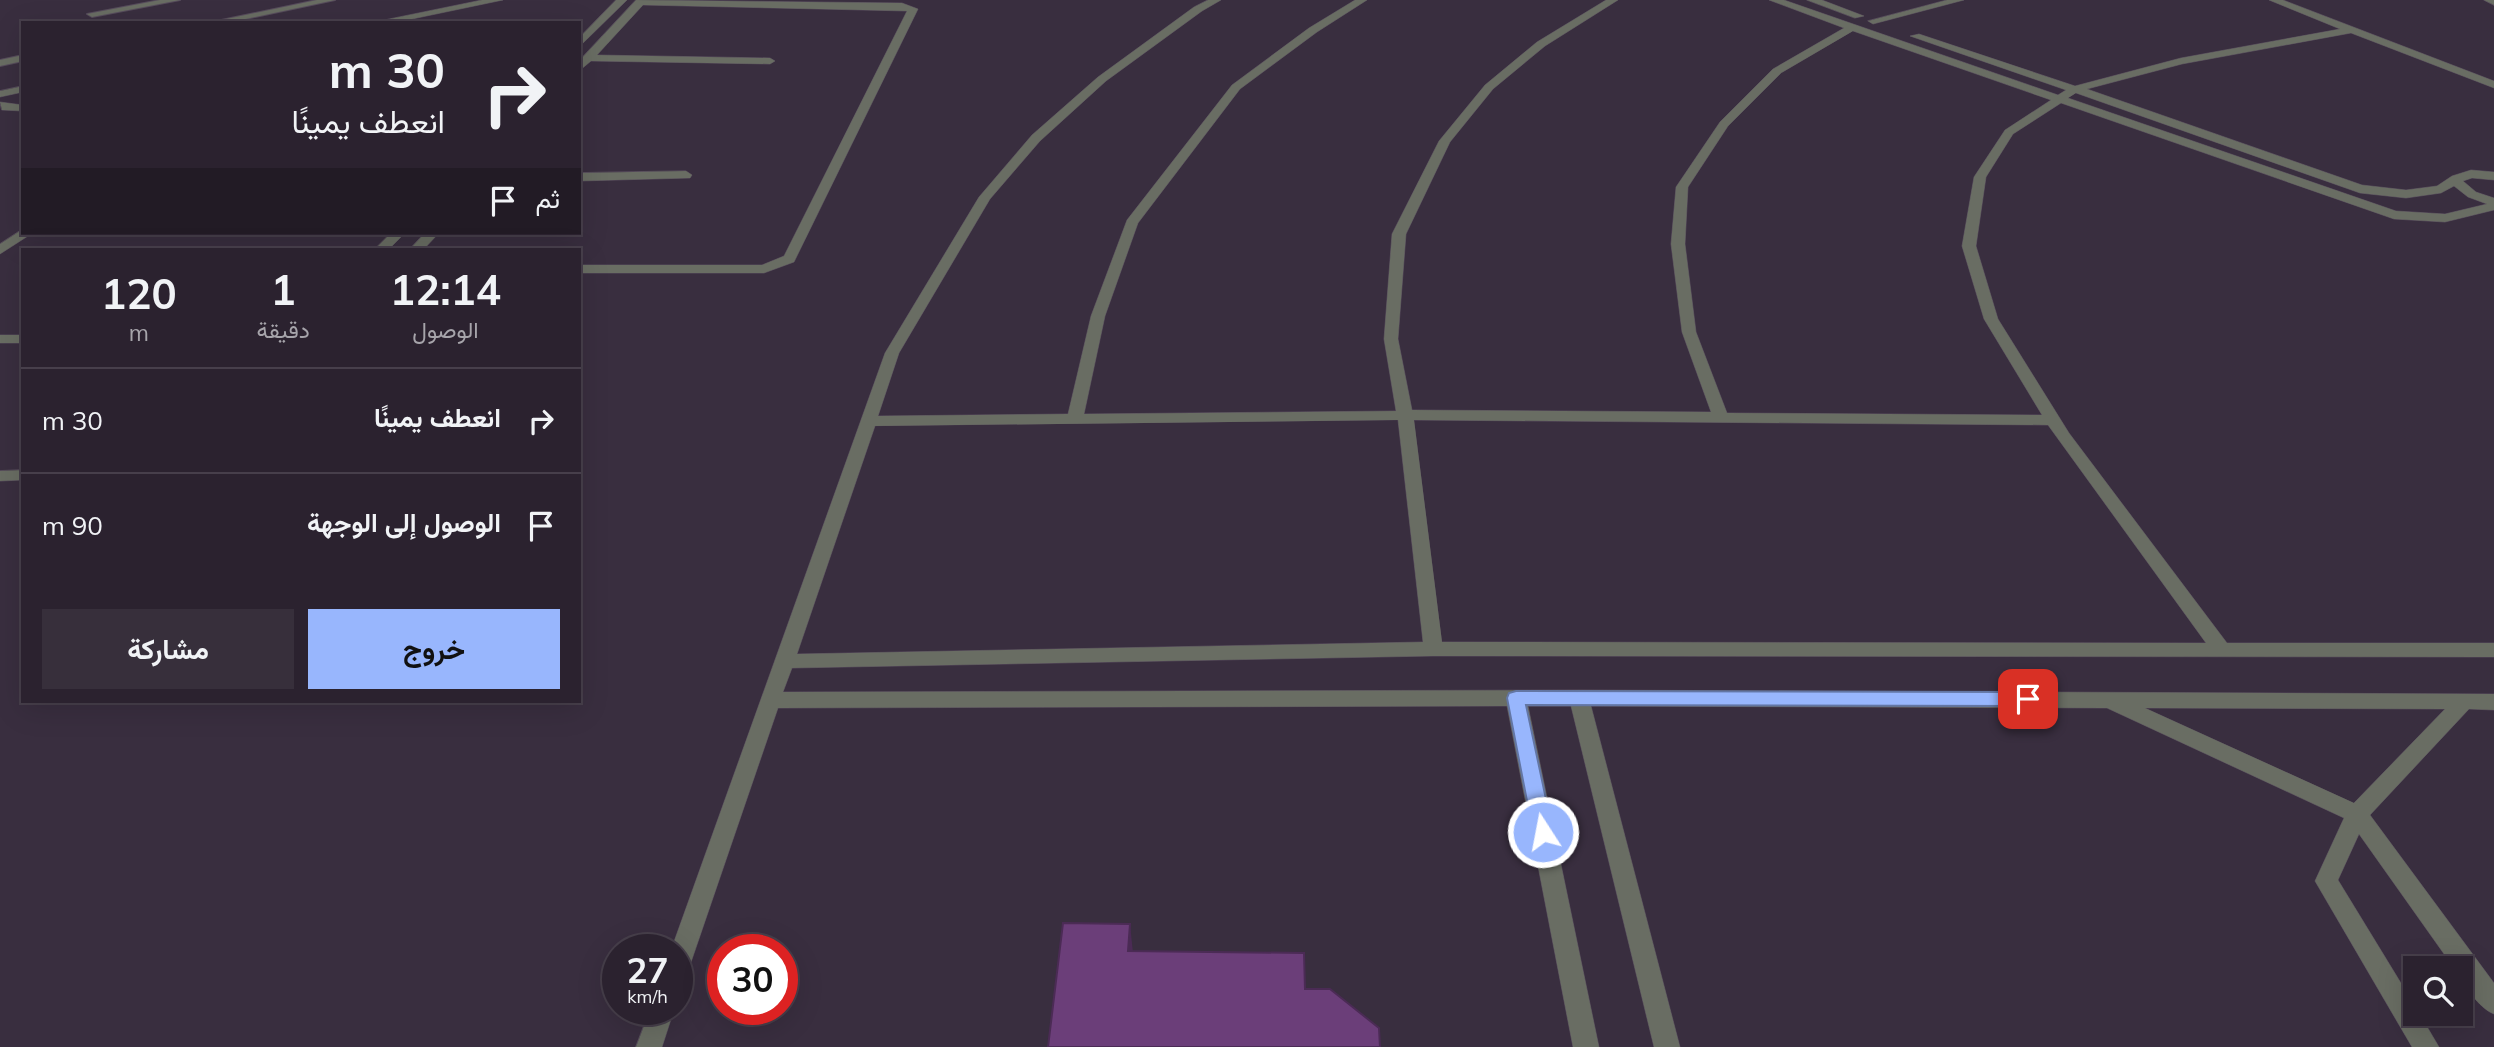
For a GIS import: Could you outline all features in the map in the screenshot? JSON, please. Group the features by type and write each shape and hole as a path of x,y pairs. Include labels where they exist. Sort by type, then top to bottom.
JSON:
{"street":[{"path":"386,21 498,0"},
{"path":"581,42 622,0"},
{"path":"689,934 866,421 892,353 985,197 1036,138 1102,79 1198,9 1216,0"},
{"path":"1075,420 1098,316 1132,223 1236,87 1313,30 1362,0"},
{"path":"1433,649 1405,415 1391,340 1399,234 1445,141 1489,87 1541,44 1613,0"},
{"path":"1774,0 2394,215 2429,220 2455,219 2494,204"},
{"path":"1812,0 2360,188 2406,194 2441,189 2456,179 2471,174 2494,176"},
{"path":"1873,21 1959,0"},
{"path":"2274,0 2494,85"},
{"path":"581,66 641,1 902,6 913,9 789,259 764,269 581,269"},
{"path":"1720,416 1689,332 1678,244 1682,187 1724,124 1777,71 1853,27"},
{"path":"2221,649 2053,420 1992,319 1969,246 1980,177 2010,132 2075,89 2181,61 2350,30"},
{"path":"588,58 770,61"},
{"path":"0,94 21,89"},
{"path":"0,105 6,108 21,107"},
{"path":"581,177 686,175"},
{"path":"2456,179 2460,188 2494,204"},
{"path":"0,250 21,234"},
{"path":"383,248 396,235"},
{"path":"418,248 430,235"},
{"path":"0,339 21,340"},
{"path":"866,421 1405,415 2053,420"},
{"path":"0,476 21,475"},
{"path":"784,661 1433,649 2494,650"},
{"path":"1516,698 1586,1047"},
{"path":"771,700 1579,698 2494,702"},
{"path":"1579,698 1667,1047"},
{"path":"2106,699 2357,814 2494,1003"},
{"path":"2426,1047 2326,881 2357,814 2464,702"},
{"path":"649,1047 657,1025"}],"lane":[{"path":"92,14 176,0"},
{"path":"221,21 331,0"},
{"path":"0,63 21,58"}],"building":[{"path":"1063,923 1130,924 1128,951 1304,953 1305,989 1330,989 1379,1028 1380,1047 1048,1047"}],"route":[{"path":"1543,832 1516,698 2028,699"}]}
